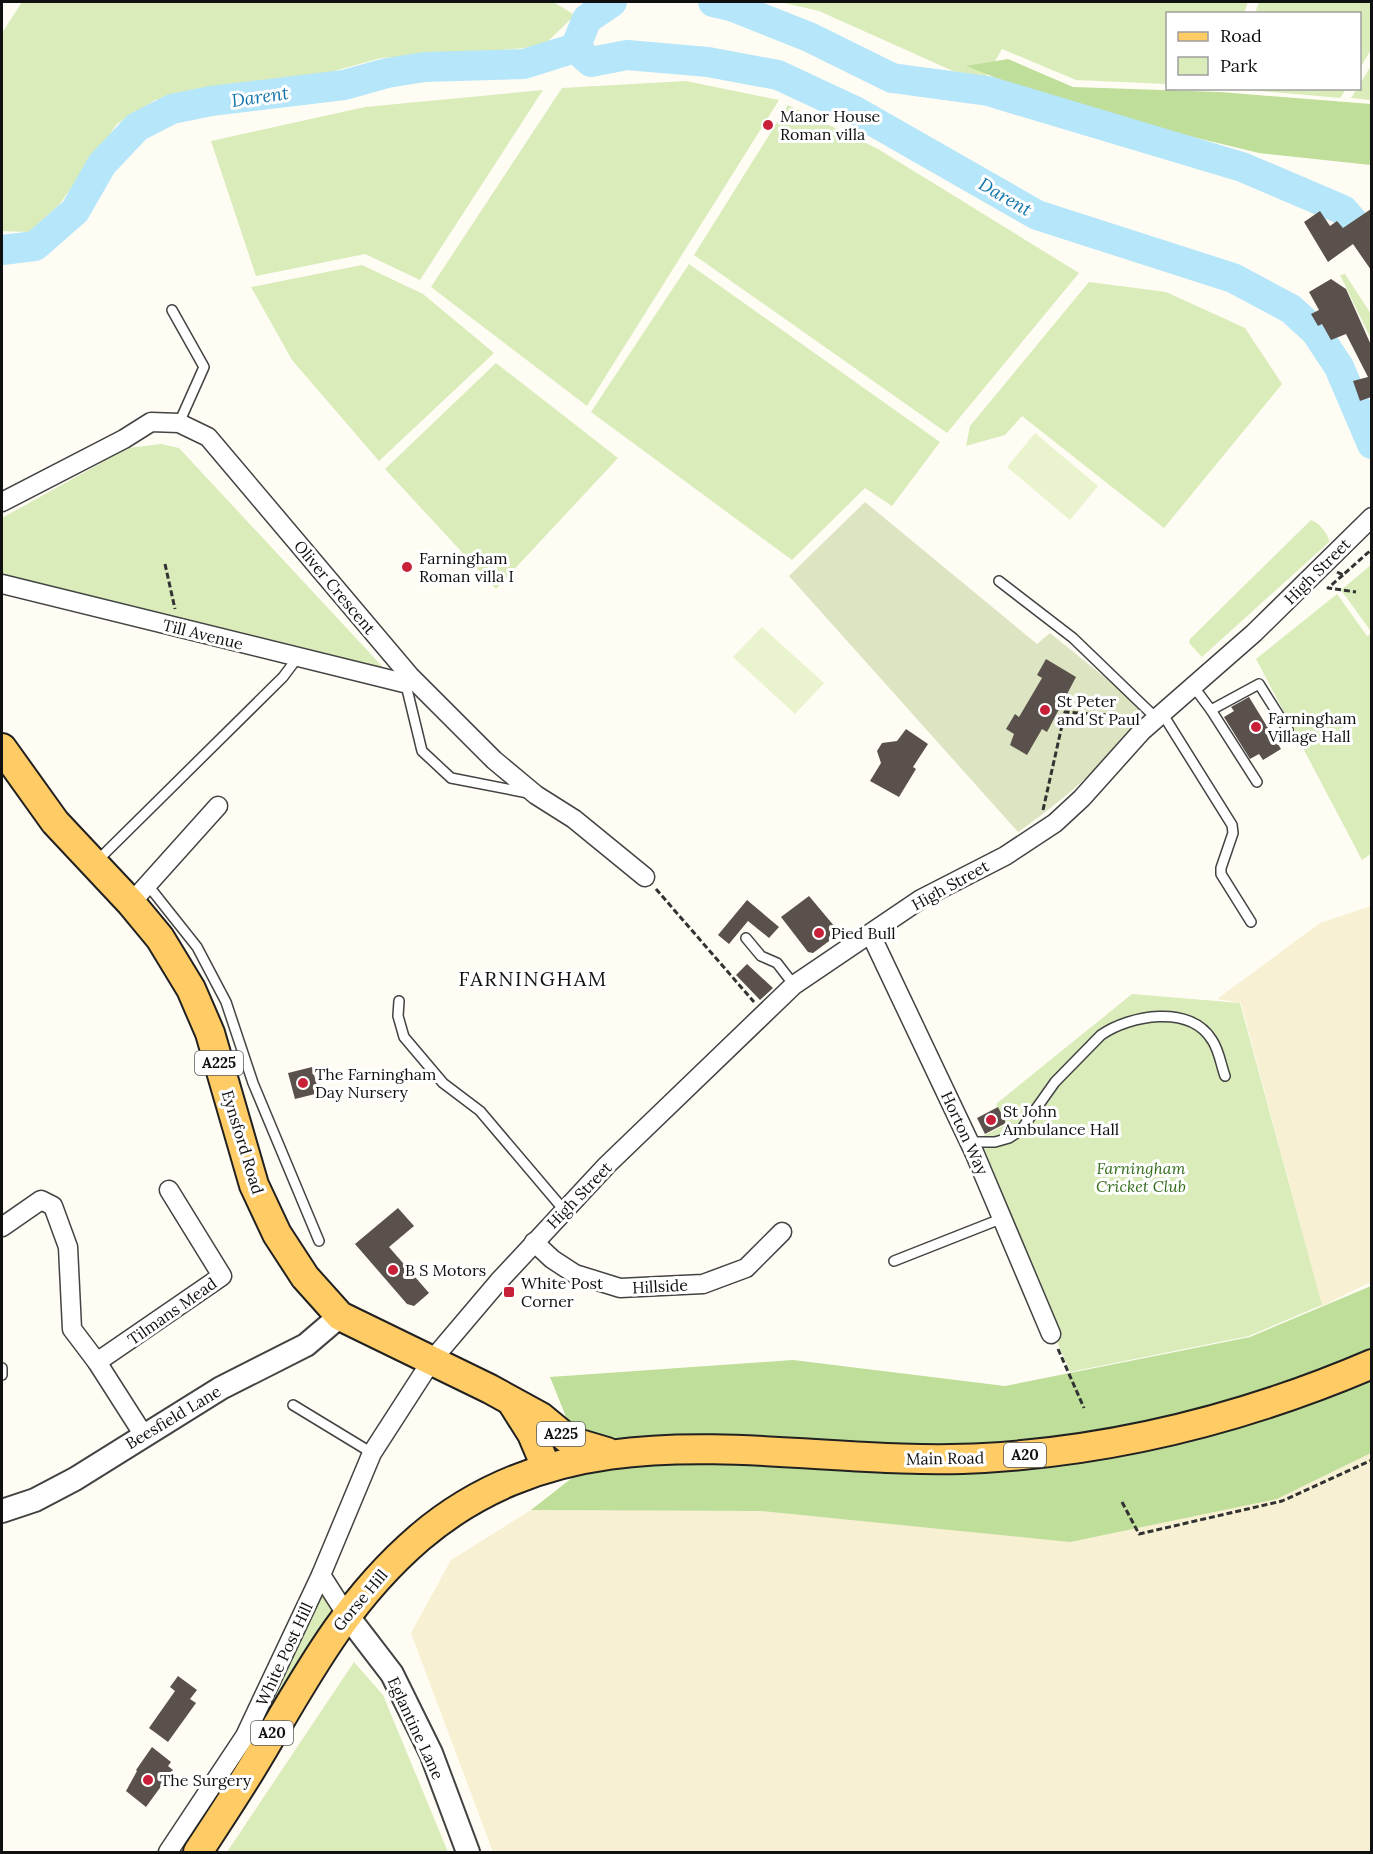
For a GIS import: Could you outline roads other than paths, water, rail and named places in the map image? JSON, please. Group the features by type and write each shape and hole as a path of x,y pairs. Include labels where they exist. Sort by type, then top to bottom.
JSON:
{"main road":[{"name":"Eynsford Road","path":"2,748 55,822 94,864 139,893 160,938 191,989 210,1033 239,1082 254,1185 277,1234 305,1277 340,1316 490,1389 513,1404 541,1417 570,1441 613,1453"},
{"name":"Main Road","path":"613,1453 707,1447 886,1459 1030,1454 1108,1444 1191,1427 1278,1400 1371,1364"},
{"name":"Eynsford Road","path":"513,1404 532,1434 546,1467"},
{"name":"Gorse Hill","path":"198,1852 255,1762 318,1654 346,1614 390,1563 442,1518 499,1485 546,1467 613,1453"}],"street":[{"name":"Oliver Crescent","path":"2,502 124,439 151,422 179,423 208,437 407,679 494,760 536,795 574,819 645,877"},
{"name":"High Street","path":"432,1360 534,1242 607,1165 794,985 921,899 1036,837 1068,813 1142,731 1270,618 1371,517"},
{"name":"Till Avenue","path":"2,584 298,657 407,679"},
{"path":"139,893 218,806"},
{"name":"Horton Way","path":"871,935 970,1142 1051,1334"},
{"name":"Tilmans Mead","path":"97,1362 222,1276 169,1190"},
{"path":"2,1227 41,1200 53,1206 68,1247 72,1329 97,1362 143,1434"},
{"name":"Hillside","path":"534,1242 552,1259 575,1274 620,1288 703,1284 746,1268 782,1232"},
{"name":"Beesfield Lane","path":"2,1511 35,1500 75,1479 143,1434 220,1388 306,1345 340,1316"},
{"name":"White Post Hill","path":"168,1852 245,1736 321,1575 372,1453 432,1360"},
{"name":"White Post Hill","path":"321,1575 346,1614"},
{"name":"Eglantine Lane","path":"346,1614 392,1674 430,1753 468,1852"}],"lane":[{"path":"172,310 204,367 179,423"},
{"path":"999,581 1073,638 1159,716 1232,825 1233,833 1221,874 1251,922"},
{"path":"94,864 283,676 298,657"},
{"path":"407,679 422,751 450,778 536,795"},
{"path":"1211,710 1259,684 1288,730"},
{"path":"1193,686 1257,782"},
{"path":"746,939 761,956 777,963 794,985"},
{"path":"399,1001 398,1016 404,1037 443,1083 480,1111 564,1210"},
{"path":"970,1142 995,1142 1009,1138 1021,1130 1055,1082 1101,1035 1109,1029 1150,1017 1169,1015 1183,1018 1197,1026 1212,1040 1225,1076"},
{"path":"239,1082 319,1241"},
{"path":"894,1261 1003,1218"},
{"path":"2,1368 2,1375"},
{"path":"293,1405 372,1453"}],"waterway":[{"name":"Darent","path":"2,250 35,246 75,211 102,164 137,127 172,109 211,101 344,85 387,73 425,67 524,64 575,48 587,19 612,2"},
{"name":"Darent","path":"713,2 731,6 809,37 892,78 988,91 1242,167 1343,210 1372,243"},
{"name":"Darent","path":"575,48 591,62 627,55 708,62 778,75 855,111 1037,215 1233,278 1291,309 1316,332 1339,367 1372,444"}],"place":[{"name":"Manor House Roman villa","path":"768,125"},
{"name":"Farningham Roman villa I","path":"407,567"},
{"name":"St Peter and St Paul","path":"1045,710"},
{"name":"Farningham Village Hall","path":"1256,727"},
{"name":"Pied Bull","path":"819,933"},
{"name":"The Farningham Day Nursery","path":"303,1083"},
{"name":"St John Ambulance Hall","path":"991,1120"},
{"name":"B S Motors","path":"393,1270"},
{"name":"White Post Corner","path":"509,1292"},
{"name":"The Surgery","path":"148,1780"}],"district":[{"name":"FARNINGHAM","path":"533,979"}],"park label":[{"name":"Farningham Cricket Club","path":"1141,1177"}]}
